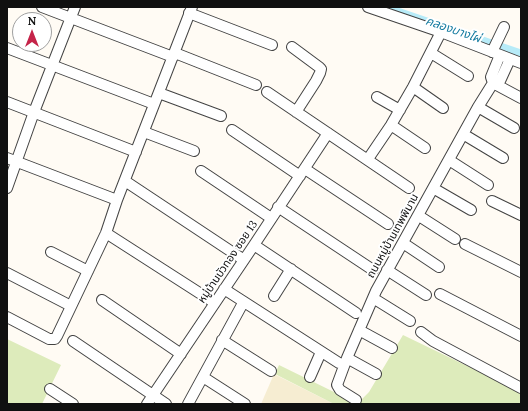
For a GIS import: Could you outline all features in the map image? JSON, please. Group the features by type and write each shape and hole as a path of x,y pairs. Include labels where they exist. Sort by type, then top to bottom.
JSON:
{"street":[{"path":"42,7 256,85"},
{"path":"7,188 12,160 34,112 75,7"},
{"path":"368,7 441,32 521,63"},
{"path":"7,317 49,339 57,336 106,233 117,200 174,55 189,9 272,45"},
{"name":"ถนนหมู่บ้านเทพพิมาน","path":"493,83 491,77 495,52 504,27"},
{"path":"368,159 400,110 441,32"},
{"path":"292,47 321,70 316,81 296,112"},
{"path":"7,48 154,104"},
{"path":"430,53 468,76"},
{"name":"ถนนหมู่บ้านเทพพิมาน","path":"356,400 340,390 338,387 343,360 387,270 419,216 478,107 493,83 500,81 510,59"},
{"path":"493,83 521,98"},
{"path":"413,87 442,108"},
{"path":"267,92 409,188"},
{"path":"159,93 221,116"},
{"path":"377,97 400,110"},
{"path":"7,102 136,152"},
{"path":"478,107 514,128"},
{"path":"391,125 425,148"},
{"path":"232,130 388,224"},
{"path":"144,132 194,151"},
{"name":"หมู่บ้านบัวทอง ซอย 13","path":"150,400 328,133"},
{"path":"463,134 503,158"},
{"path":"12,160 117,200"},
{"path":"449,160 488,185"},
{"path":"201,171 271,218"},
{"path":"125,181 244,260"},
{"path":"433,188 470,210"},
{"path":"492,200 521,215"},
{"path":"278,207 372,270"},
{"path":"419,216 455,239"},
{"path":"106,233 215,303"},
{"path":"403,243 439,267"},
{"path":"465,244 521,272"},
{"path":"254,245 356,313"},
{"path":"51,252 88,271"},
{"path":"274,296 291,269"},
{"path":"387,270 426,294"},
{"path":"7,273 71,306"},
{"path":"224,290 321,352 376,374"},
{"path":"440,294 521,336"},
{"path":"373,298 410,321"},
{"path":"102,300 181,354"},
{"path":"188,404 243,303"},
{"path":"359,330 392,348"},
{"path":"421,332 433,341 521,388"},
{"path":"222,340 271,371"},
{"path":"73,342 150,400 166,404"},
{"path":"310,377 321,352"},
{"path":"204,377 244,404"},
{"path":"50,389 73,404"}],"shaded area":[{"path":"274,374 334,404 261,404"}],"green space":[{"path":"403,335 521,392 521,404 357,404 369,392"},
{"path":"7,339 61,365 42,404 7,404"},
{"path":"279,365 356,404 334,404 275,374"}],"waterway":[{"name":"คลองบางไผ่","path":"386,7 521,53"}]}
